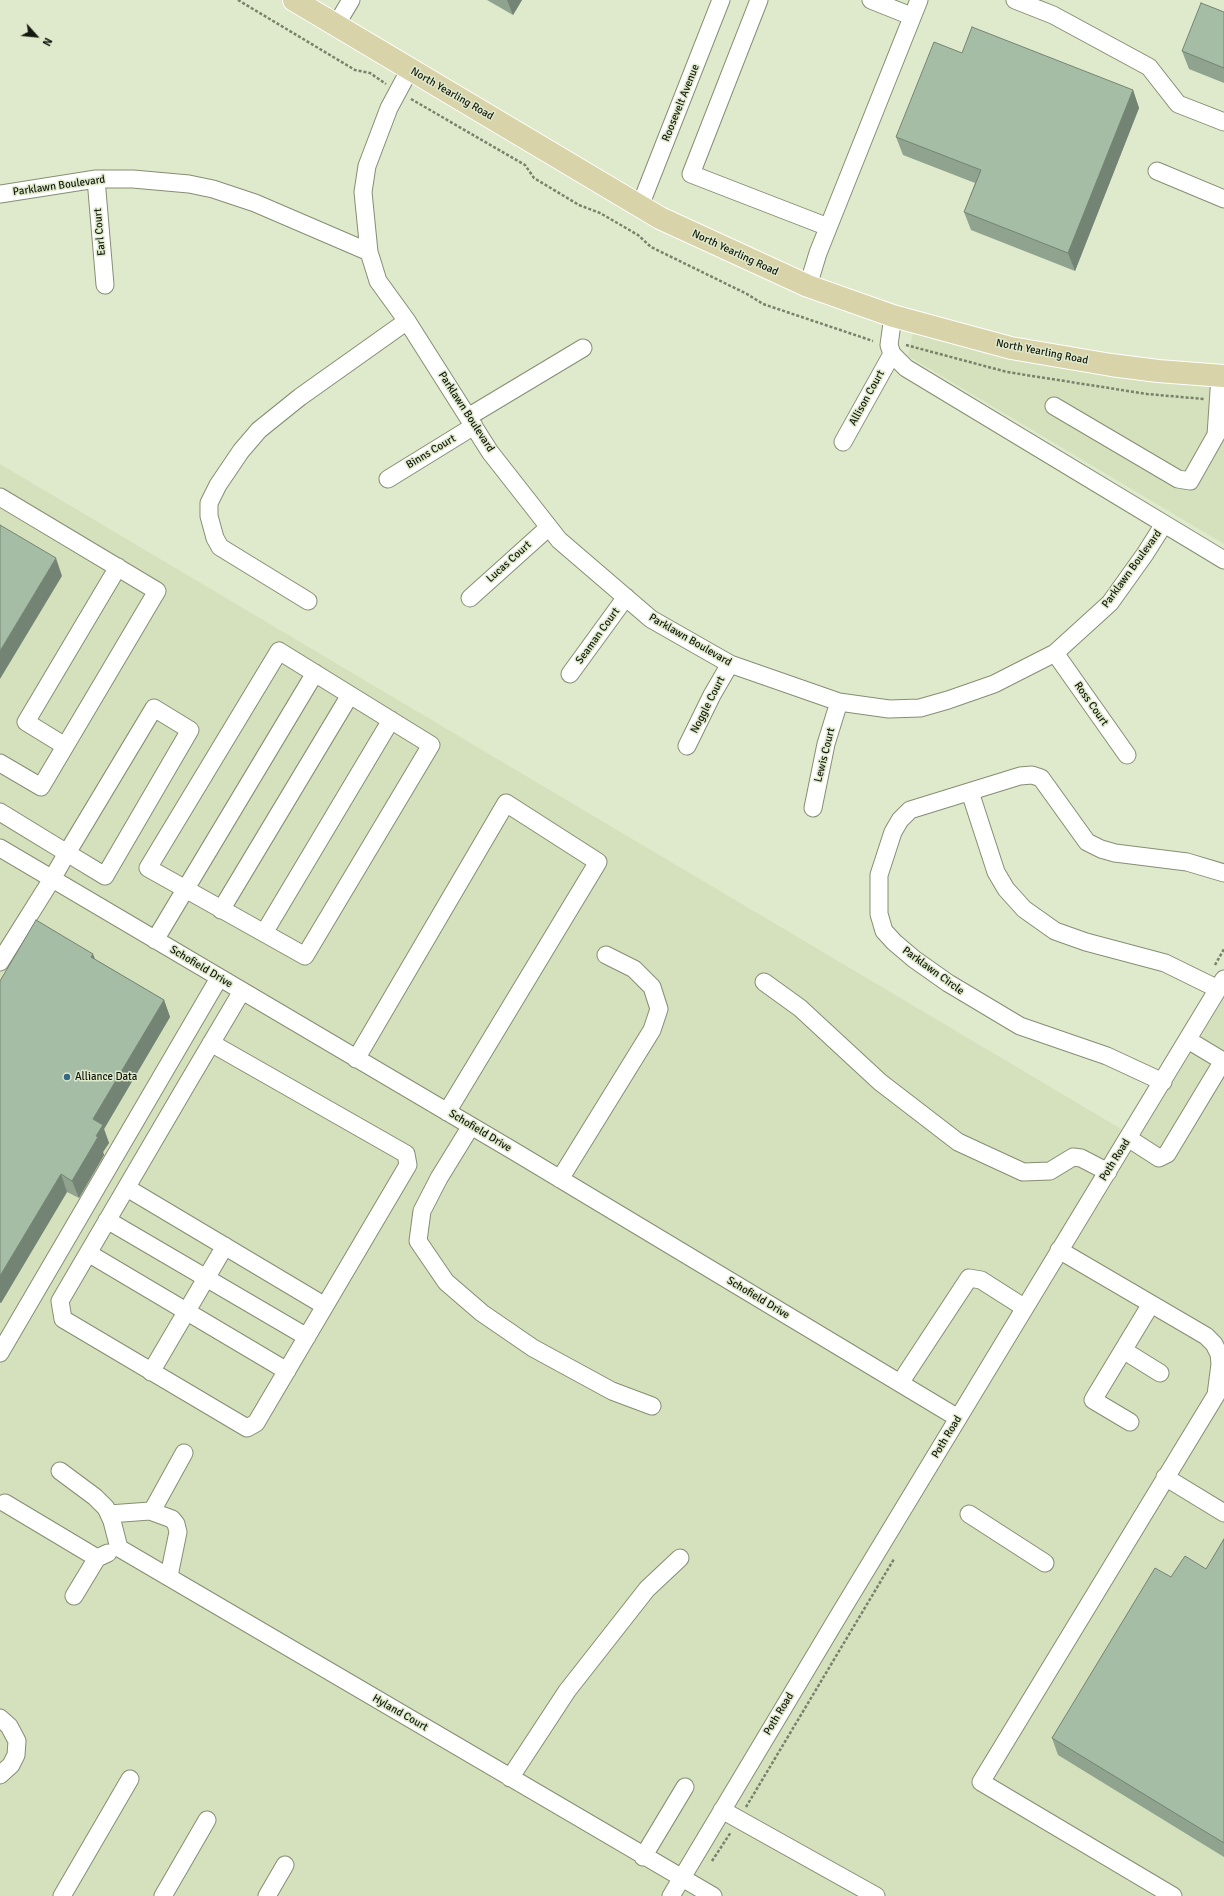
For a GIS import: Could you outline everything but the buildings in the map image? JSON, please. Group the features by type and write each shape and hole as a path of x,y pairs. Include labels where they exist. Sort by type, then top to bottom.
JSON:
{"main road":[{"name":"North Yearling Road","path":"294,0 660,218 808,286 893,316 1011,348 1040,354 1158,371 1222,376"}],"street":[{"path":"336,25 351,0"},
{"name":"Roosevelt Avenue","path":"640,206 721,0"},
{"path":"759,0 691,174 828,227"},
{"path":"871,0 911,16"},
{"path":"808,286 828,227 911,16 919,0"},
{"path":"1015,0 1053,15 1149,67 1178,104 1224,122"},
{"name":"Parklawn Boulevard","path":"410,69 389,108 367,166 363,192 369,252 378,281 407,321 490,452 558,540 651,619 730,664 839,702 889,709 920,708 994,684 1055,653 1110,603 1145,554 1164,524"},
{"path":"1157,171 1224,199"},
{"name":"Parklawn Boulevard","path":"0,194 96,179 166,181 213,189 255,203 369,252"},
{"name":"Earl Court","path":"96,179 105,286"},
{"path":"892,354 889,345 889,334 893,316"},
{"path":"308,601 220,547 215,538 209,516 209,503 218,485 240,451 259,430 300,397 407,321"},
{"name":"Binns Court","path":"388,479 583,348"},
{"name":"Parklawn Boulevard","path":"892,354 906,368 1224,560"},
{"name":"Allison Court","path":"842,442 892,354"},
{"path":"1054,406 1178,478 1190,481 1216,435 1222,376"},
{"path":"0,497 157,591 41,787 0,763"},
{"name":"Lucas Court","path":"470,598 548,527"},
{"path":"65,746 26,722 118,567"},
{"name":"Seaman Court","path":"570,674 626,597"},
{"path":"279,651 350,694 432,745 305,956 148,868 279,651"},
{"name":"Ross Court","path":"1055,653 1126,755"},
{"name":"Noggle Court","path":"687,746 712,695 730,664"},
{"path":"155,940 314,673"},
{"path":"221,910 350,694"},
{"name":"Lewis Court","path":"813,808 826,744 839,702"},
{"path":"0,812 67,853 105,876 190,730 154,708 67,853 52,879 0,962"},
{"path":"264,934 391,720"},
{"name":"Parklawn Circle","path":"1163,1082 1107,1056 1020,1026 948,983 914,959 894,942 884,930 879,914 879,875 893,832 900,820 910,810 1020,776 1032,775 1041,778 1087,842 1100,849 1115,853 1187,862 1224,873"},
{"path":"970,792 996,872 1006,889 1024,909 1055,931 1086,942 1165,963 1221,984"},
{"path":"356,1059 506,803 598,862 447,1112"},
{"name":"Schofield Drive","path":"0,848 471,1126 958,1418"},
{"path":"560,1179 652,1030 659,1010 652,987 634,969 606,955"},
{"path":"0,1353 219,978"},
{"path":"764,982 800,1008 880,1082 958,1142 1023,1172 1050,1171 1073,1157 1081,1158 1108,1172"},
{"name":"Poth Road","path":"671,1896 1221,984"},
{"path":"211,1043 406,1154 408,1165 256,1423 247,1428 63,1319 60,1301 211,1043 242,992"},
{"path":"1128,1138 1159,1158 1167,1154 1223,1060 1188,1040"},
{"path":"471,1126 439,1178 422,1211 418,1241 446,1282 482,1313 533,1348 612,1391 652,1406"},
{"path":"127,1188 325,1306"},
{"path":"107,1220 307,1337"},
{"path":"151,1372 225,1246"},
{"path":"1060,1250 1206,1336 1214,1344 1219,1359 1216,1395 981,1782 1172,1896"},
{"path":"88,1253 287,1371"},
{"path":"900,1383 969,1278 981,1280 1025,1308"},
{"path":"1130,1422 1093,1400 1150,1304"},
{"path":"1123,1350 1160,1373"},
{"path":"152,1511 184,1453"},
{"path":"60,1471 95,1497 110,1514 118,1548 97,1558 74,1596"},
{"path":"1165,1477 1224,1512"},
{"path":"5,1503 97,1558"},
{"path":"110,1514 141,1510 152,1511 172,1519 176,1524 178,1532 170,1578"},
{"path":"969,1514 1045,1563"},
{"name":"Hyland Court","path":"118,1548 713,1896"},
{"path":"510,1778 567,1691 647,1589 680,1558"},
{"path":"0,1718 9,1726 17,1741 16,1755 11,1765 0,1775"},
{"path":"62,1896 130,1779"},
{"path":"643,1856 685,1787"},
{"path":"722,1810 876,1896"},
{"path":"163,1896 207,1820"},
{"path":"267,1896 286,1865"}],"shaded area":[{"path":"915,324 1224,375 1224,544 908,356"},
{"path":"0,464 1133,1136 1224,987 1224,1896 0,1896"}],"place":[{"name":"Alliance Data","path":"67,1077"}]}
